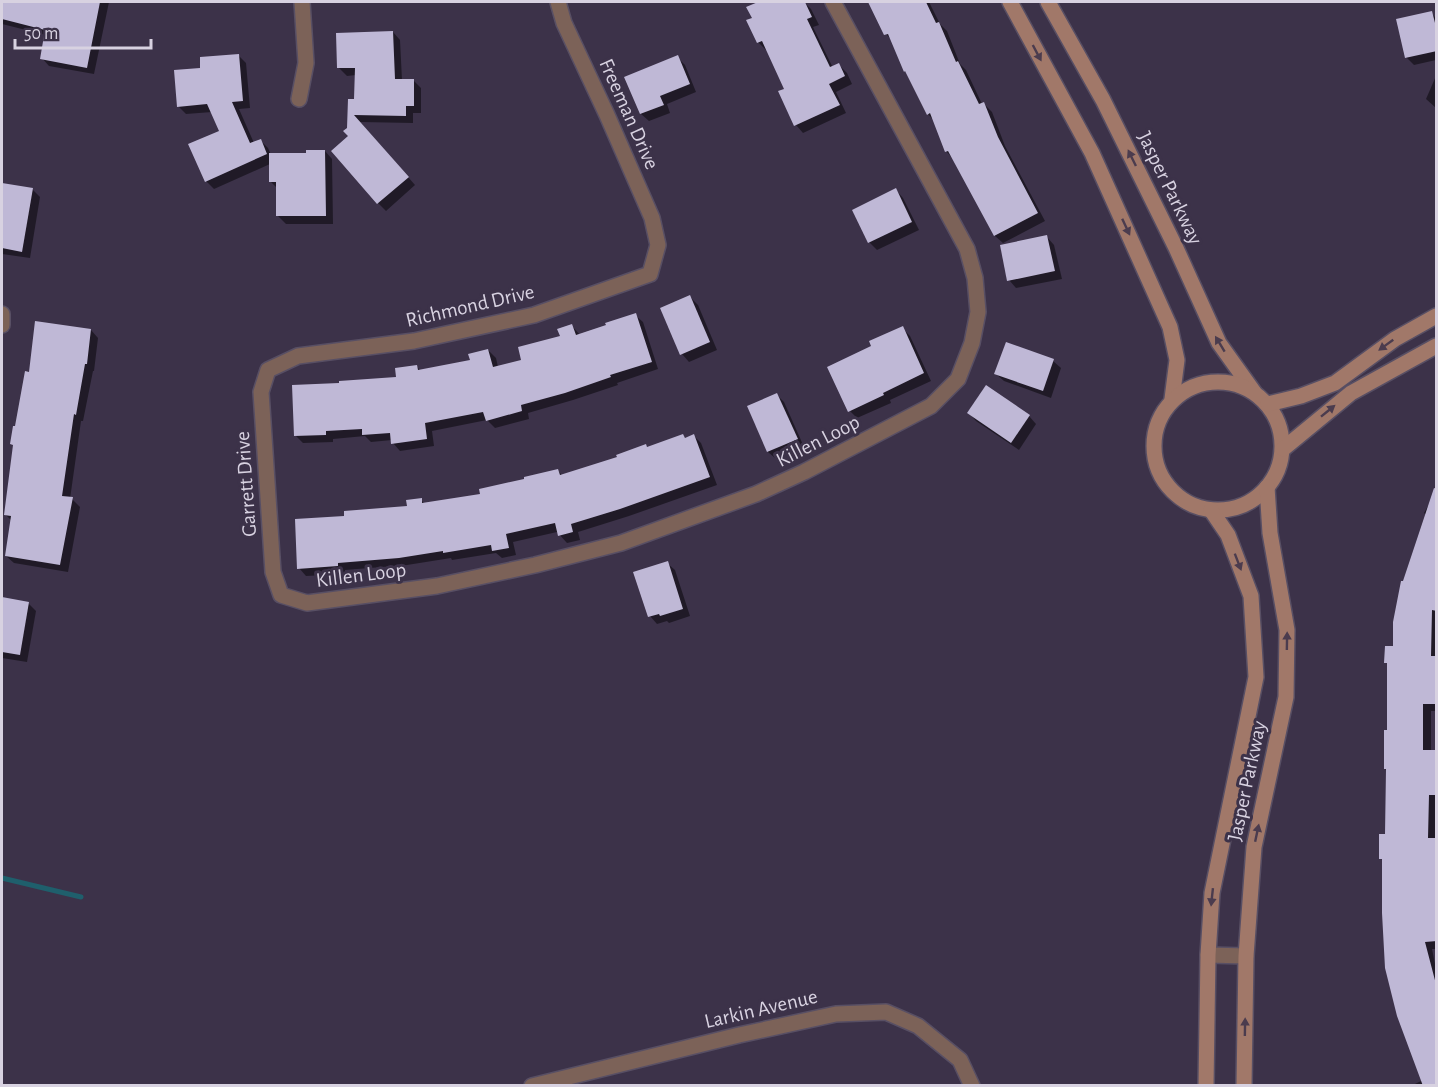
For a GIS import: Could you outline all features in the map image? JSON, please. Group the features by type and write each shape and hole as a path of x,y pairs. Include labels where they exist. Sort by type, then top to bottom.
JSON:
{"main road":[{"path":"1010,2 1092,153 1170,327 1177,360 1172,399"},
{"name":"Jasper Parkway","path":"1048,2 1103,100 1219,343 1254,392"},
{"path":"1268,404 1301,396 1335,382 1395,339 1437,316"},
{"path":"1283,449 1351,393 1437,346"},
{"path":"1212,381 1234,383 1254,392 1268,404 1281,433 1283,449 1278,469 1267,487 1252,501 1232,509 1211,510 1191,505 1173,494 1160,477 1153,457 1153,436 1160,416 1172,399 1191,387 1212,381"},
{"name":"Jasper Parkway","path":"1244,1086 1246,956 1254,847 1286,697 1287,630 1270,533 1267,487"},
{"name":"Jasper Parkway","path":"1206,1086 1208,955 1212,893 1256,677 1251,596 1228,535 1211,510"}],"street":[{"path":"299,99 306,63 302,2"},
{"name":"Freeman Drive","path":"558,2 564,23 608,115 652,218 658,245"},
{"name":"Killen Loop","path":"281,595 307,603 437,586 535,565 621,543 756,494 804,472 932,406 958,379 972,343 978,312 975,278 967,249 833,2"},
{"name":"Richmond Drive","path":"268,370 298,356 414,341 534,315 650,274 658,245"},
{"path":"2,314 2,325"},
{"name":"Garrett Drive","path":"268,370 261,392 273,572 281,595"},
{"path":"1208,955 1246,956"},
{"name":"Larkin Avenue","path":"532,1086 825,1016 886,1012 918,1026 960,1060 972,1086"}],"building":[{"path":"2,2 100,2 87,68 40,59 45,30 2,19"},
{"path":"758,2 805,2 812,17 807,19 830,67 839,63 845,76 829,84 840,105 794,126 778,91 784,89 762,41 757,43 746,20 752,18 746,7"},
{"path":"868,2 926,2 936,23 939,22 956,62 958,61 979,104 984,102 998,137 1038,213 994,236 948,151 945,152 930,113 927,115 904,72 888,34 884,35"},
{"path":"1432,11 1437,31 1437,51 1405,58 1396,19"},
{"path":"393,31 395,79 414,79 414,106 406,106 406,116 354,115 409,177 377,204 331,151 348,136 343,131 347,128 348,99 354,99 355,68 337,68 336,33"},
{"path":"239,54 243,101 232,102 250,143 261,139 267,154 205,182 188,144 219,131 207,104 177,107 174,70 200,68 200,57"},
{"path":"678,55 690,84 660,96 664,105 640,114 624,77"},
{"path":"306,150 325,150 326,216 276,216 276,182 269,182 269,153 306,153"},
{"path":"2,183 33,188 22,252 2,248"},
{"path":"896,188 912,222 868,243 852,210"},
{"path":"1047,235 1055,271 1007,281 1000,245"},
{"path":"690,295 710,342 680,355 660,308"},
{"path":"636,313 652,362 610,375 611,377 565,393 521,405 522,411 486,421 483,412 425,423 427,439 391,444 390,433 362,435 362,429 326,431 326,435 294,436 292,385 396,377 395,368 417,365 418,370 470,360 468,354 488,349 493,367 521,360 518,347 560,336 557,329 572,324 576,335"},
{"path":"35,321 91,329 87,364 85,364 76,415 74,414 62,496 73,497 60,565 5,556 11,516 4,515 13,445 10,444 25,371 29,372"},
{"path":"903,326 924,373 848,412 827,367 871,346 869,341"},
{"path":"1006,342 1054,359 1043,391 994,374"},
{"path":"986,385 1030,415 1011,443 967,413"},
{"path":"777,393 798,439 767,452 747,406"},
{"path":"683,434 685,438 694,434 710,477 571,524 573,532 558,536 555,523 506,534 509,548 492,551 491,545 443,553 443,551 399,558 338,563 338,566 297,569 295,519 344,516 344,511 407,506 406,500 422,498 422,503 480,494 479,489 558,469 560,475 617,457 616,455 646,444 647,447"},
{"path":"1434,488 1437,489 1437,611 1432,610 1431,656 1437,656 1437,704 1423,704 1423,750 1437,750 1437,795 1429,795 1428,838 1437,838 1437,941 1425,942 1437,988 1437,1086 1423,1086 1397,1016 1385,968 1382,859 1379,859 1379,834 1385,834 1384,730 1387,730 1387,663 1384,663 1385,646 1393,646 1393,622 1401,581 1403,581"},
{"path":"668,561 683,609 648,617 633,572"},
{"path":"2,597 29,602 20,655 2,652"}],"waterway":[{"path":"2,878 81,897"}]}
